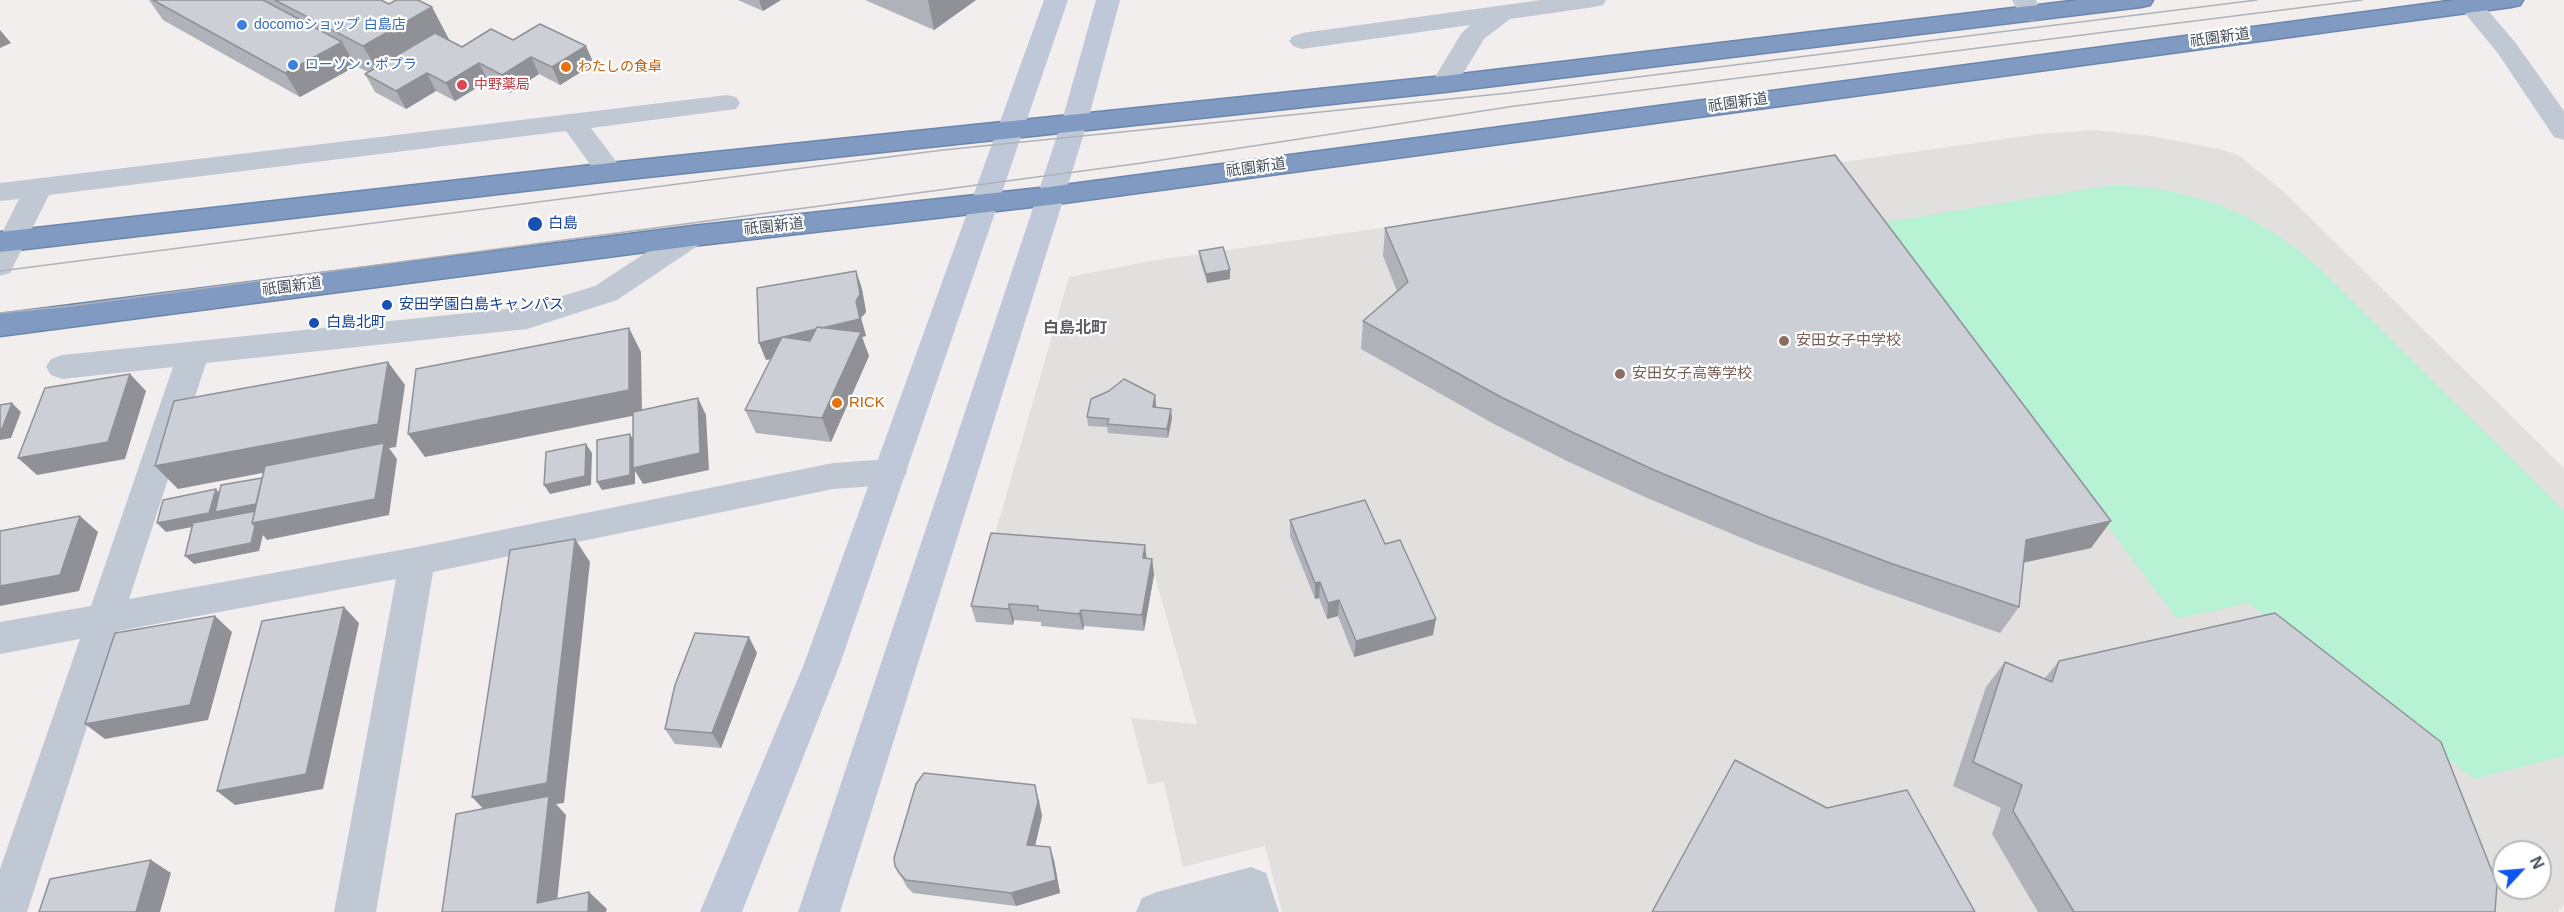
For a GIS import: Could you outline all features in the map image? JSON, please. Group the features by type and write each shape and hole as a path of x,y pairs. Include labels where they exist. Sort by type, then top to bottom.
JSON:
{"highway":[{"path":"4,250 610,172 1444,84 2027,7 2141,0"},
{"name":"祇園新道","path":"0,325 692,236 1049,196 2511,0"}],"street":[{"path":"721,912 822,664 1056,0"},
{"path":"819,912 1074,124 1108,0"},
{"path":"1302,41 1594,0"},
{"path":"2470,5 2506,47 2564,131"},
{"path":"1444,84 1474,34 1501,14"},
{"path":"0,192 727,103"},
{"path":"573,122 610,172"},
{"path":"4,250 38,189"},
{"path":"62,367 527,318 606,293 692,236"},
{"path":"6,912 194,352"},
{"path":"0,638 417,561 833,476 890,472"},
{"path":"355,912 417,561"},
{"path":"1157,912 1251,887 1258,912"}],"shaded area":[{"path":"2095,130 2151,136 2219,149 2238,155 2284,192 2564,468 2564,904 2558,912 1282,912 1265,846 1183,867 1164,782 1148,784 1131,718 1197,724 1150,559 991,548 1069,277 1150,261 2039,134"}],"green space":[{"path":"2113,185 2170,191 2222,206 2246,217 2293,246 2316,265 2564,511 2564,756 2474,779 2248,603 2177,619 1880,223"}],"building":[{"path":"153,0 263,0 342,42 285,73"},
{"path":"275,0 381,0 389,4 396,0 418,0 432,7 363,46"},
{"path":"540,24 586,46 552,67 531,57 502,75 479,63 446,83 427,73 396,91 365,74 435,33 462,47 491,29 513,40"},
{"path":"1835,155 2111,521 2026,540 2019,607 1890,563 1768,517 1654,470 1499,396 1363,321 1408,282 1385,228"},
{"path":"1223,247 1230,270 1206,274 1199,251"},
{"path":"856,271 860,294 856,301 860,319 822,328 817,327 759,343 757,288"},
{"path":"817,327 861,332 822,418 745,410 782,337 810,341"},
{"path":"629,328 629,390 408,434 416,369"},
{"path":"388,362 378,424 155,466 174,401"},
{"path":"130,374 108,442 18,458 45,388"},
{"path":"1124,379 1155,395 1153,407 1171,409 1167,429 1107,424 1109,419 1087,417 1091,399 1109,391"},
{"path":"698,398 700,453 633,468 633,412"},
{"path":"12,403 2,429 0,429 0,405"},
{"path":"630,434 630,475 597,482 597,440"},
{"path":"384,443 375,499 252,523 265,466"},
{"path":"586,444 585,476 544,485 546,452"},
{"path":"262,478 256,504 215,512 221,485"},
{"path":"216,489 209,513 157,523 163,500"},
{"path":"1365,500 1385,544 1400,540 1436,619 1356,641 1339,600 1328,603 1320,582 1315,583 1290,520"},
{"path":"255,511 252,523 255,526 251,543 185,556 193,523"},
{"path":"80,516 60,575 0,586 0,531"},
{"path":"991,533 1145,545 1143,558 1152,559 1142,615 1081,610 1079,614 1038,610 1038,606 1009,604 1009,609 971,606"},
{"path":"575,539 547,783 472,797 510,550"},
{"path":"344,607 306,774 217,791 262,621"},
{"path":"2275,613 2441,742 2492,871 2492,900 2496,900 2495,912 2074,912 2013,811 2022,785 1973,762 2005,662 2052,682 2059,661"},
{"path":"215,616 190,705 85,724 115,633"},
{"path":"695,633 749,637 712,733 665,729 675,685"},
{"path":"1735,760 1827,808 1907,790 1975,912 1652,912"},
{"path":"924,773 1035,785 1038,802 1027,845 1050,847 1056,880 1011,893 906,880 895,866 894,858 916,784"},
{"path":"549,796 537,903 589,892 588,912 442,912 456,814"},
{"path":"151,860 136,912 39,912 50,879"}],"tram line":[{"path":"0,271 943,150 1509,93 2257,0"},
{"path":"0,313 70,306 1142,163 1515,106 2362,0"}],"place":[{"name":"docomoショップ 白島店","path":"242,25"},
{"name":"ローソン・ポプラ","path":"293,65"},
{"name":"わたしの食卓","path":"566,67"},
{"name":"中野薬局","path":"462,85"},
{"name":"白島","path":"535,224"},
{"name":"安田学園白島キャンパス","path":"387,305"},
{"name":"白島北町","path":"314,323"},
{"name":"安田女子中学校","path":"1784,341"},
{"name":"安田女子高等学校","path":"1620,374"},
{"name":"RICK","path":"837,403"}],"district":[{"name":"白島北町","path":"1075,329"}]}
